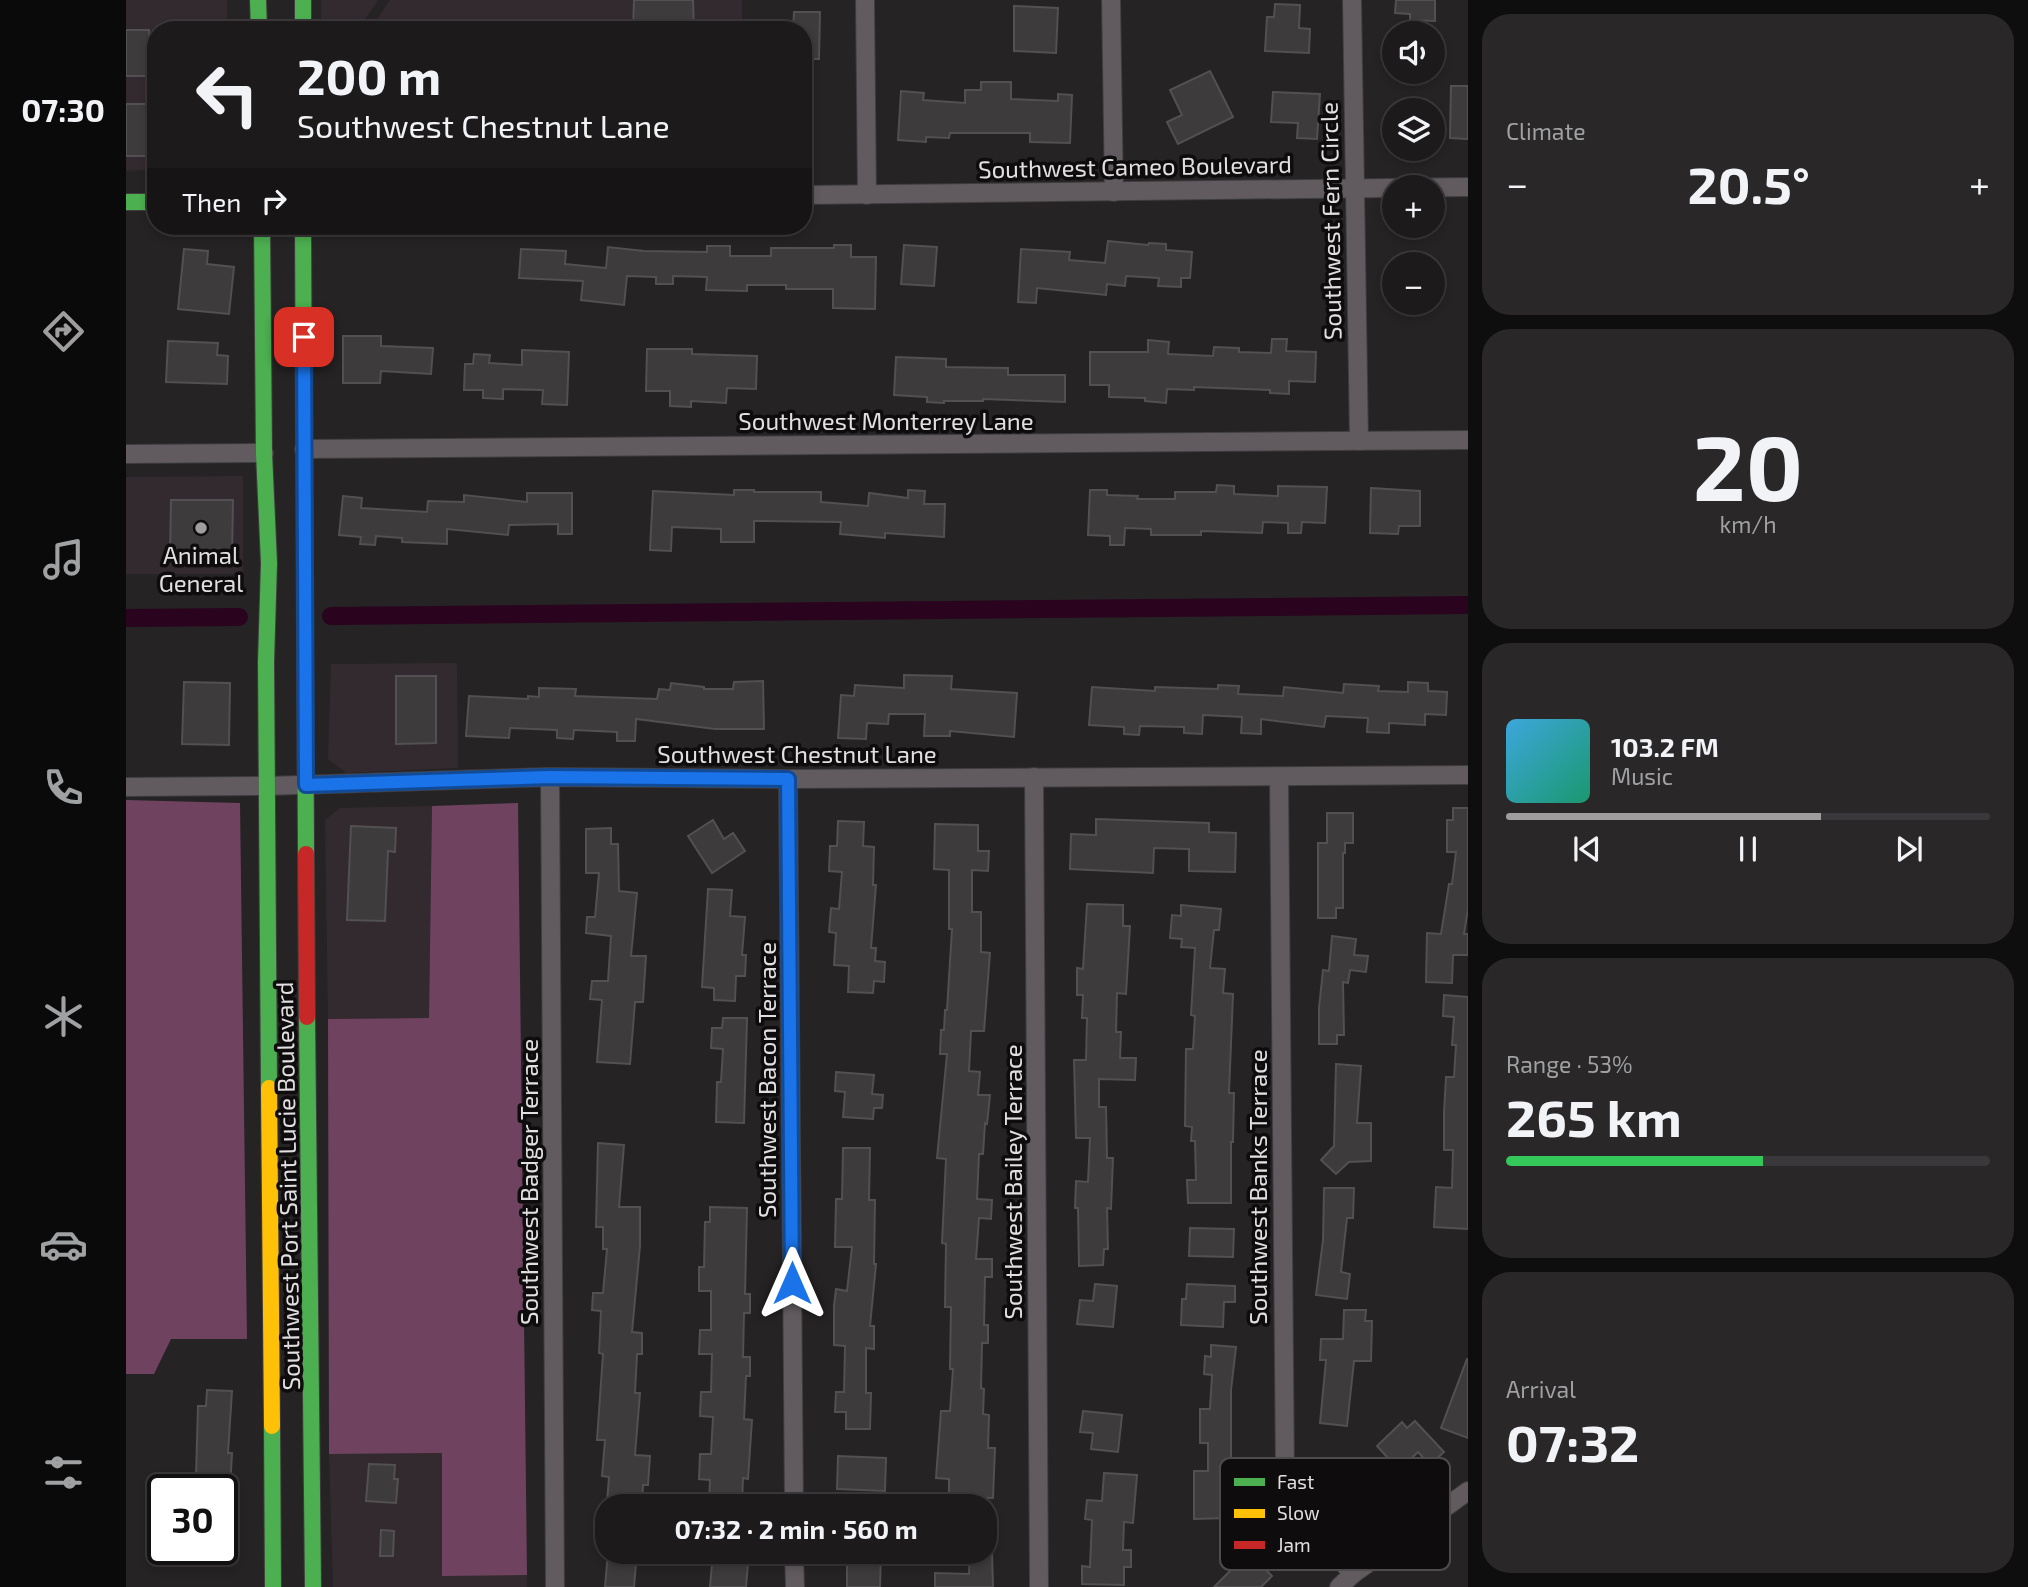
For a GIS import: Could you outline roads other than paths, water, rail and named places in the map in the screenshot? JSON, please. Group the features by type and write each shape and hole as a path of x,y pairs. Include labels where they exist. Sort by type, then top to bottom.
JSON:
{"main road":[{"path":"258,0 259,21"},
{"path":"303,0 303,21"},
{"path":"126,202 147,202"},
{"name":"Southwest Port Saint Lucie Boulevard","path":"262,235 264,453 269,563 266,662 273,1587"},
{"name":"Southwest Port Saint Lucie Boulevard","path":"303,235 313,1587"}],"street":[{"path":"865,0 867,195"},
{"path":"1111,0 1114,192"},
{"name":"Southwest Fern Circle","path":"1352,0 1359,441"},
{"name":"Southwest Cameo Boulevard","path":"812,195 1468,187"},
{"name":"Southwest Monterrey Lane","path":"304,449 1468,440"},
{"path":"126,454 264,453"},
{"name":"Southwest Chestnut Lane","path":"126,788 550,777 788,779 1468,775"},
{"name":"Southwest Badger Terrace","path":"550,777 555,1587"},
{"name":"Southwest Bailey Terrace","path":"1034,777 1039,1587"},
{"name":"Southwest Banks Terrace","path":"1279,777 1285,1458"},
{"name":"Southwest Bacon Terrace","path":"788,779 794,1494"},
{"path":"1450,1504 1468,1491"},
{"path":"794,1564 795,1587"},
{"name":"Southwest Banks Terrace","path":"1349,1570 1353,1574"},
{"path":"1339,1587 1359,1570"}],"waterway":[{"path":"331,616 1468,605"},
{"path":"126,618 239,617"}],"place":[{"name":"Animal General","path":"201,528"}]}
